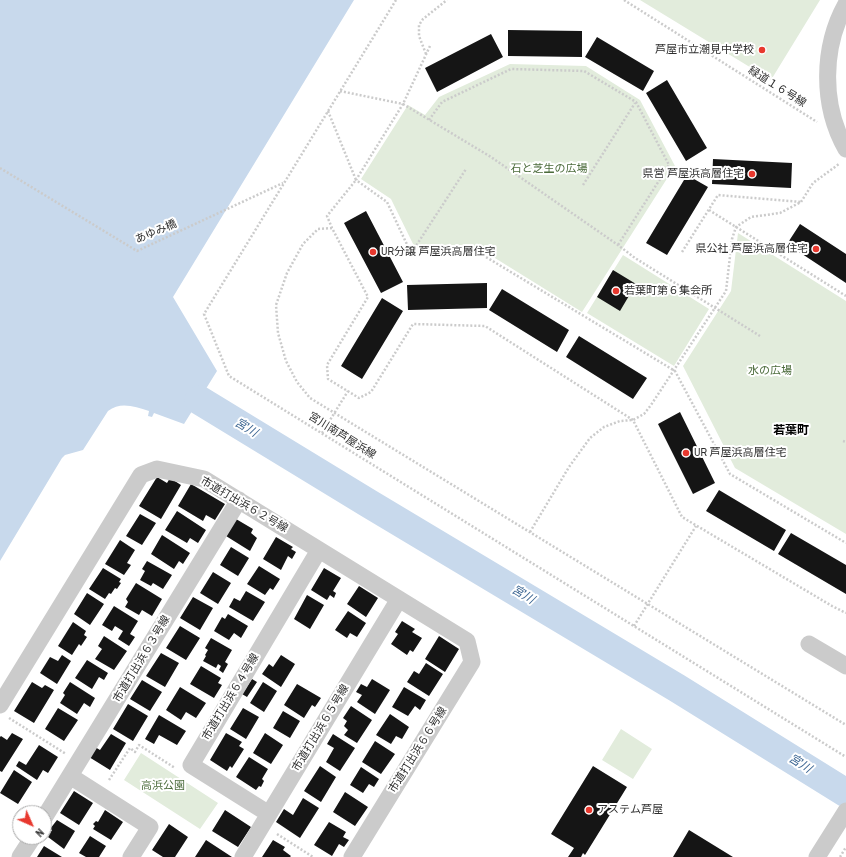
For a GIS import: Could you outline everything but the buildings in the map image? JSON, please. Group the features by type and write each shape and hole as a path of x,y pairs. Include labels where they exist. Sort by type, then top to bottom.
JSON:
{"street":[{"path":"842,149 833,119 828,89 828,60 832,37 846,4"},
{"name":"市道打出浜６２号線","path":"3,711 140,475 157,469 204,479 467,641"},
{"name":"市道打出浜６３号線","path":"52,805 239,500"},
{"name":"市道打出浜６４号線","path":"265,819 191,765 319,550"},
{"name":"市道打出浜６５号線","path":"243,857 399,600"},
{"name":"市道打出浜６６号線","path":"352,857 472,662 467,641"},
{"path":"809,644 846,666"},
{"path":"70,776 150,827 131,857"},
{"path":"817,857 842,816"},
{"path":"20,857 28,845"}],"path":[{"path":"284,183 396,0"},
{"path":"426,54 419,36 419,25 423,19 447,0"},
{"name":"緑道１６号線","path":"624,0 842,149"},
{"path":"430,46 403,104 356,180 327,216 368,297 327,365 328,379 359,398 371,392 413,324 485,326 633,420 682,517 846,613"},
{"path":"429,120 442,102 511,69 584,71 636,102 669,165 618,245"},
{"path":"340,91 403,104 491,157 635,258 760,336"},
{"path":"583,185 636,102"},
{"path":"328,111 356,180 387,202 411,253"},
{"path":"530,532 569,467 590,438 604,427 620,421 633,420 644,414 675,371 726,291 732,239 736,227 751,217 780,213 801,202 813,183 842,149"},
{"name":"あゆみ橋","path":"0,168 137,251 284,183"},
{"path":"411,253 466,169"},
{"name":"宮川南芦屋浜線","path":"284,183 204,314 229,376 846,757"},
{"path":"682,252 718,195 801,202"},
{"path":"709,210 846,296"},
{"path":"332,228 318,229 303,244 287,273 276,305 278,333 286,361 297,382 310,398 846,725"},
{"path":"411,253 481,254 675,371 730,474 846,543"},
{"path":"322,433 348,391"},
{"path":"634,626 696,526"},
{"path":"3,711 79,762"},
{"path":"103,777 109,781 130,748 135,752 139,745 178,770"},
{"path":"265,819 313,857"},
{"path":"840,857 846,847"}],"green space":[{"name":"芦屋市立潮見中学校","path":"640,0 820,0 771,80"},
{"name":"石と芝生の広場","path":"510,64 586,66 640,100 675,166 582,312 482,250 415,248 391,199 361,179 408,105 425,115 439,97"},
{"name":"水の広場","path":"738,233 846,301 846,534 735,468 683,366 731,291"},
{"path":"623,255 709,309 674,366 587,313"},
{"path":"621,729 652,749 633,779 602,760"},
{"name":"高浜公園","path":"141,753 218,803 200,829 124,780"}],"water":[{"path":"0,0 354,0 173,297 217,371 184,424 154,413 152,417 148,416 149,411 128,406 118,406 108,411 83,450 65,455 62,458 0,561"}],"waterway":[{"name":"宮川","path":"199,400 677,688 846,793"}],"place":[{"name":"芦屋市立潮見中学校","path":"762,50"},
{"name":"県営 芦屋浜高層住宅","path":"752,174"},
{"name":"県公社 芦屋浜高層住宅","path":"816,249"},
{"name":"UR分譲 芦屋浜高層住宅","path":"373,252"},
{"name":"若葉町第６集会所","path":"616,291"},
{"name":"UR 芦屋浜高層住宅","path":"686,453"},
{"name":"アステム芦屋","path":"589,810"}],"district":[{"name":"若葉町","path":"791,431"}]}
